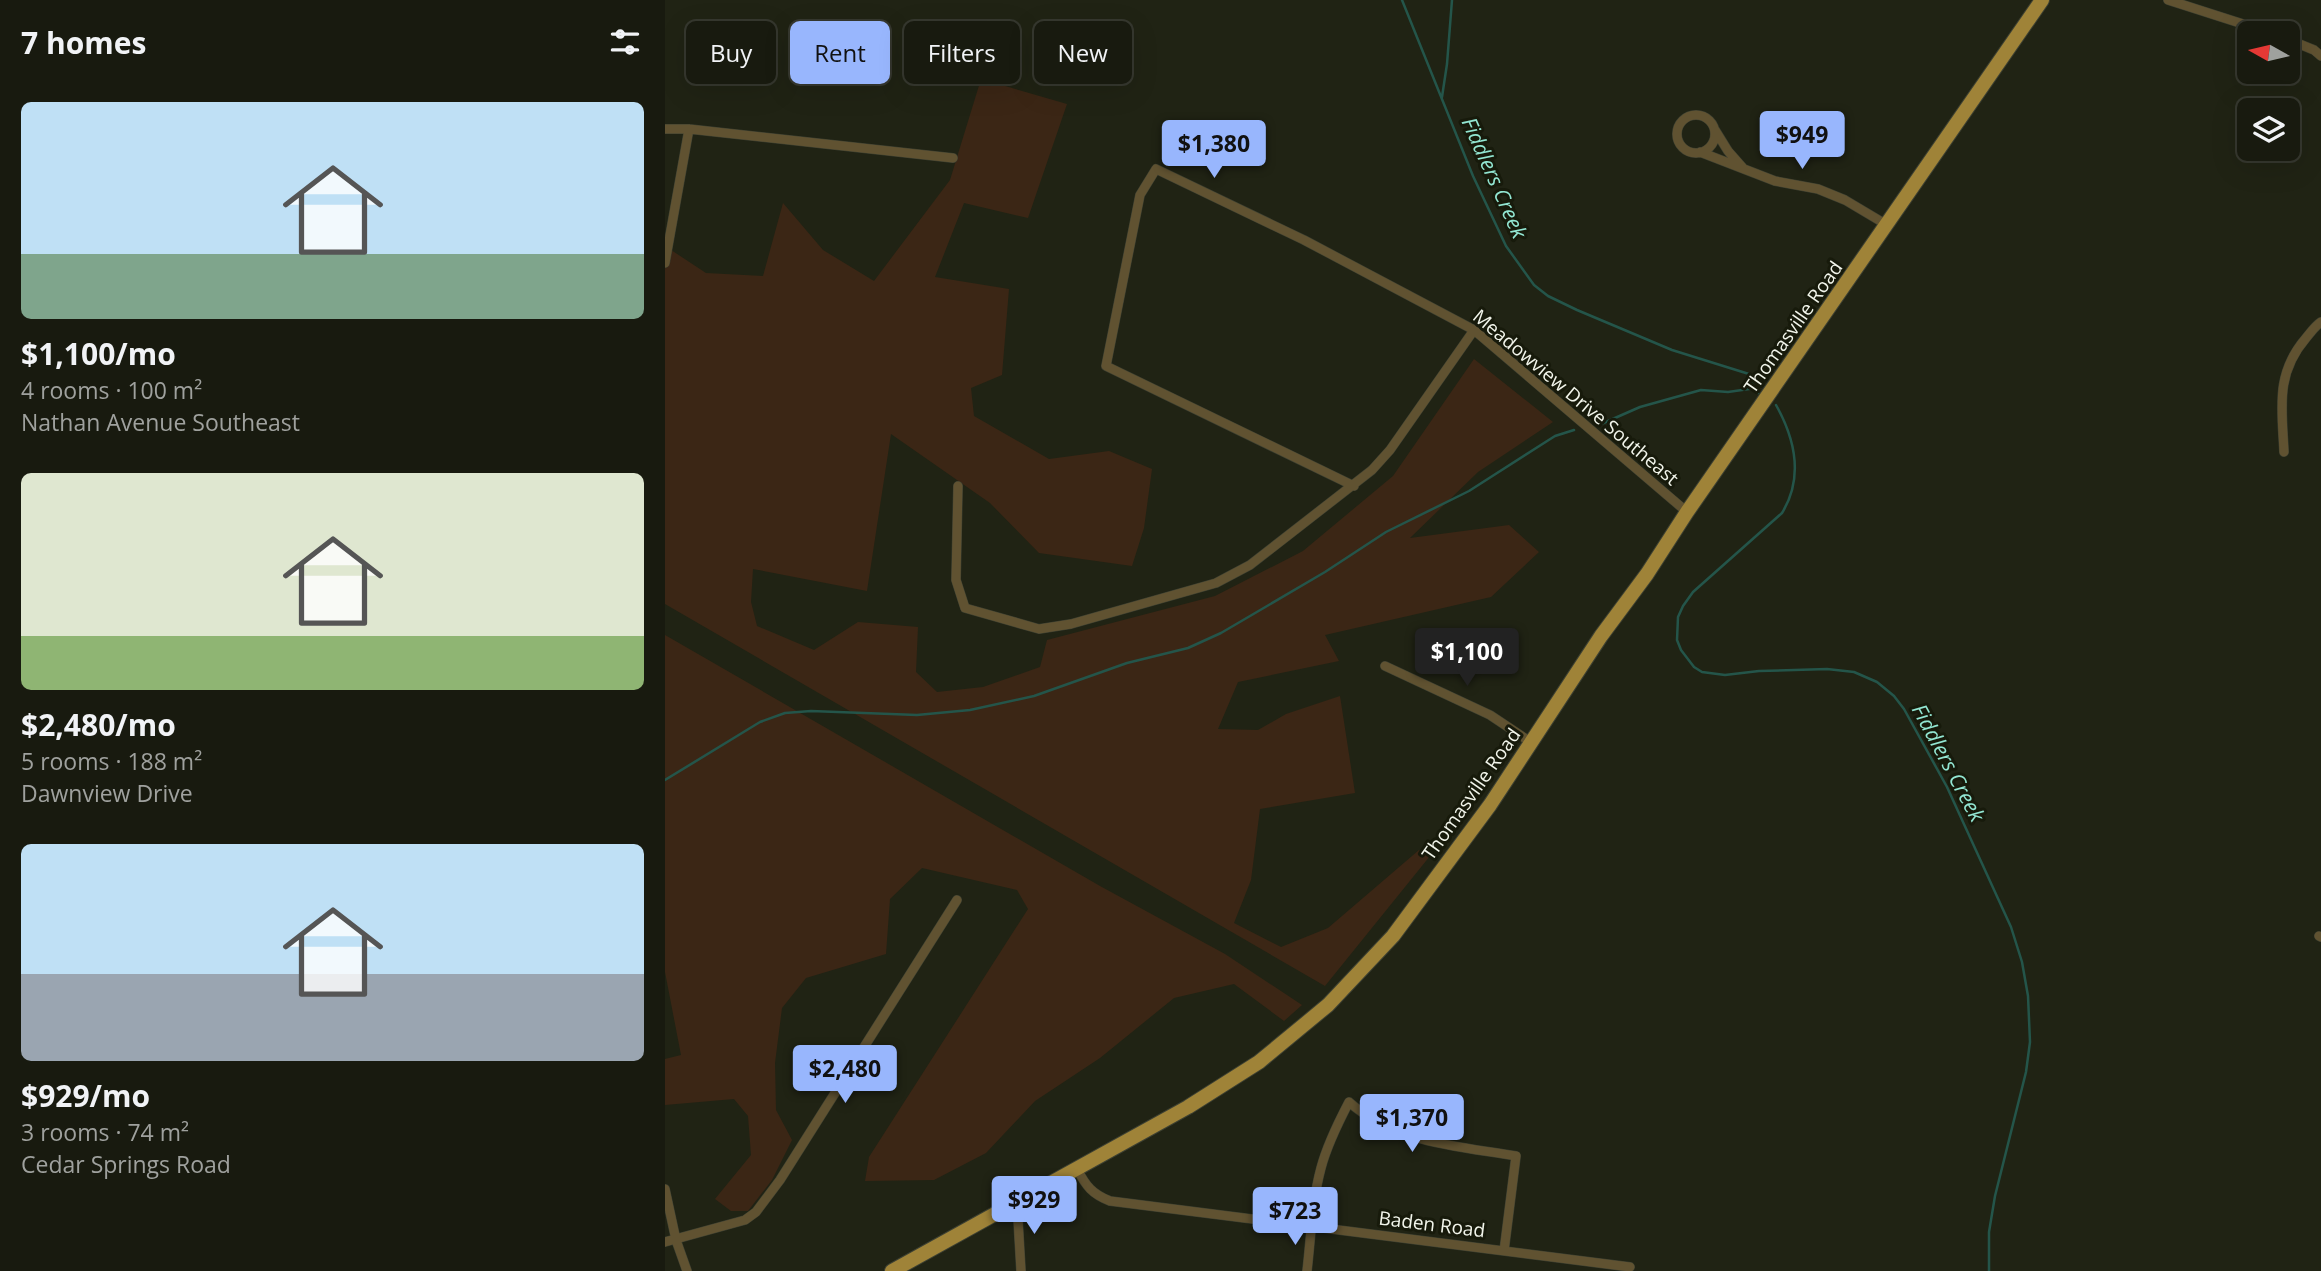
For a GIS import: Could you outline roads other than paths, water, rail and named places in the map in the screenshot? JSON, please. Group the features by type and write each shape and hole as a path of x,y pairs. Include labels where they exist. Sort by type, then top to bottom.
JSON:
{"main road":[{"name":"Thomasville Road","path":"892,1271 1188,1108 1259,1062 1328,1005 1392,936 1490,805 1601,636 1647,574 1687,512 2042,0"}],"street":[{"path":"2168,0 2237,22"},
{"path":"2300,44 2321,56"},
{"path":"1743,168 1705,116 1696,114 1681,121 1677,138 1687,151 1700,152 1775,181 1818,189 1836,196 1887,225"},
{"path":"665,129 689,129 953,158"},
{"path":"665,263 689,129"},
{"path":"1700,152 1711,146 1715,130"},
{"name":"Meadowview Drive Southeast","path":"1354,486 1106,366 1140,195 1156,169 1304,240 1474,330 1687,512"},
{"path":"2284,452 2284,375 2297,348 2321,323"},
{"path":"958,486 956,580 965,608 1039,629 1071,624 1216,583 1250,565 1373,470 1474,330"},
{"path":"1385,666 1490,715 1532,743"},
{"path":"665,1242 745,1220 756,1212 780,1180 957,900"},
{"path":"1307,1271 1321,1166 1330,1140 1349,1102 1362,1114 1388,1129 1415,1139 1516,1156 1504,1251"},
{"name":"Baden Road","path":"1077,1169 1086,1186 1097,1196 1110,1201 1630,1267"},
{"path":"665,1189 676,1240 687,1271"},
{"path":"1017,1202 1021,1271"}],"waterway":[{"name":"Fiddlers Creek","path":"1402,0 1473,176 1506,246 1534,285 1548,296 1577,310 1672,350 1749,374 1758,393"},
{"path":"1442,97 1452,0"},
{"path":"1599,425 1640,407 1701,390 1728,392 1756,388"},
{"name":"Fiddlers Creek","path":"1776,405 1788,431 1794,458 1795,472 1789,499 1782,513 1693,592 1678,617 1677,640 1694,667 1702,672 1725,675 1827,669 1854,672 1877,682 1894,696 1904,709 1947,787 2011,927 2022,962 2028,996 2030,1042 2026,1072 1995,1196 1989,1232 1989,1271"},
{"path":"665,780 760,722 785,713 811,711 917,715 970,710 1034,696 1127,663 1188,648 1221,633 1325,572 1386,532 1469,491 1555,436 1574,430"}]}
